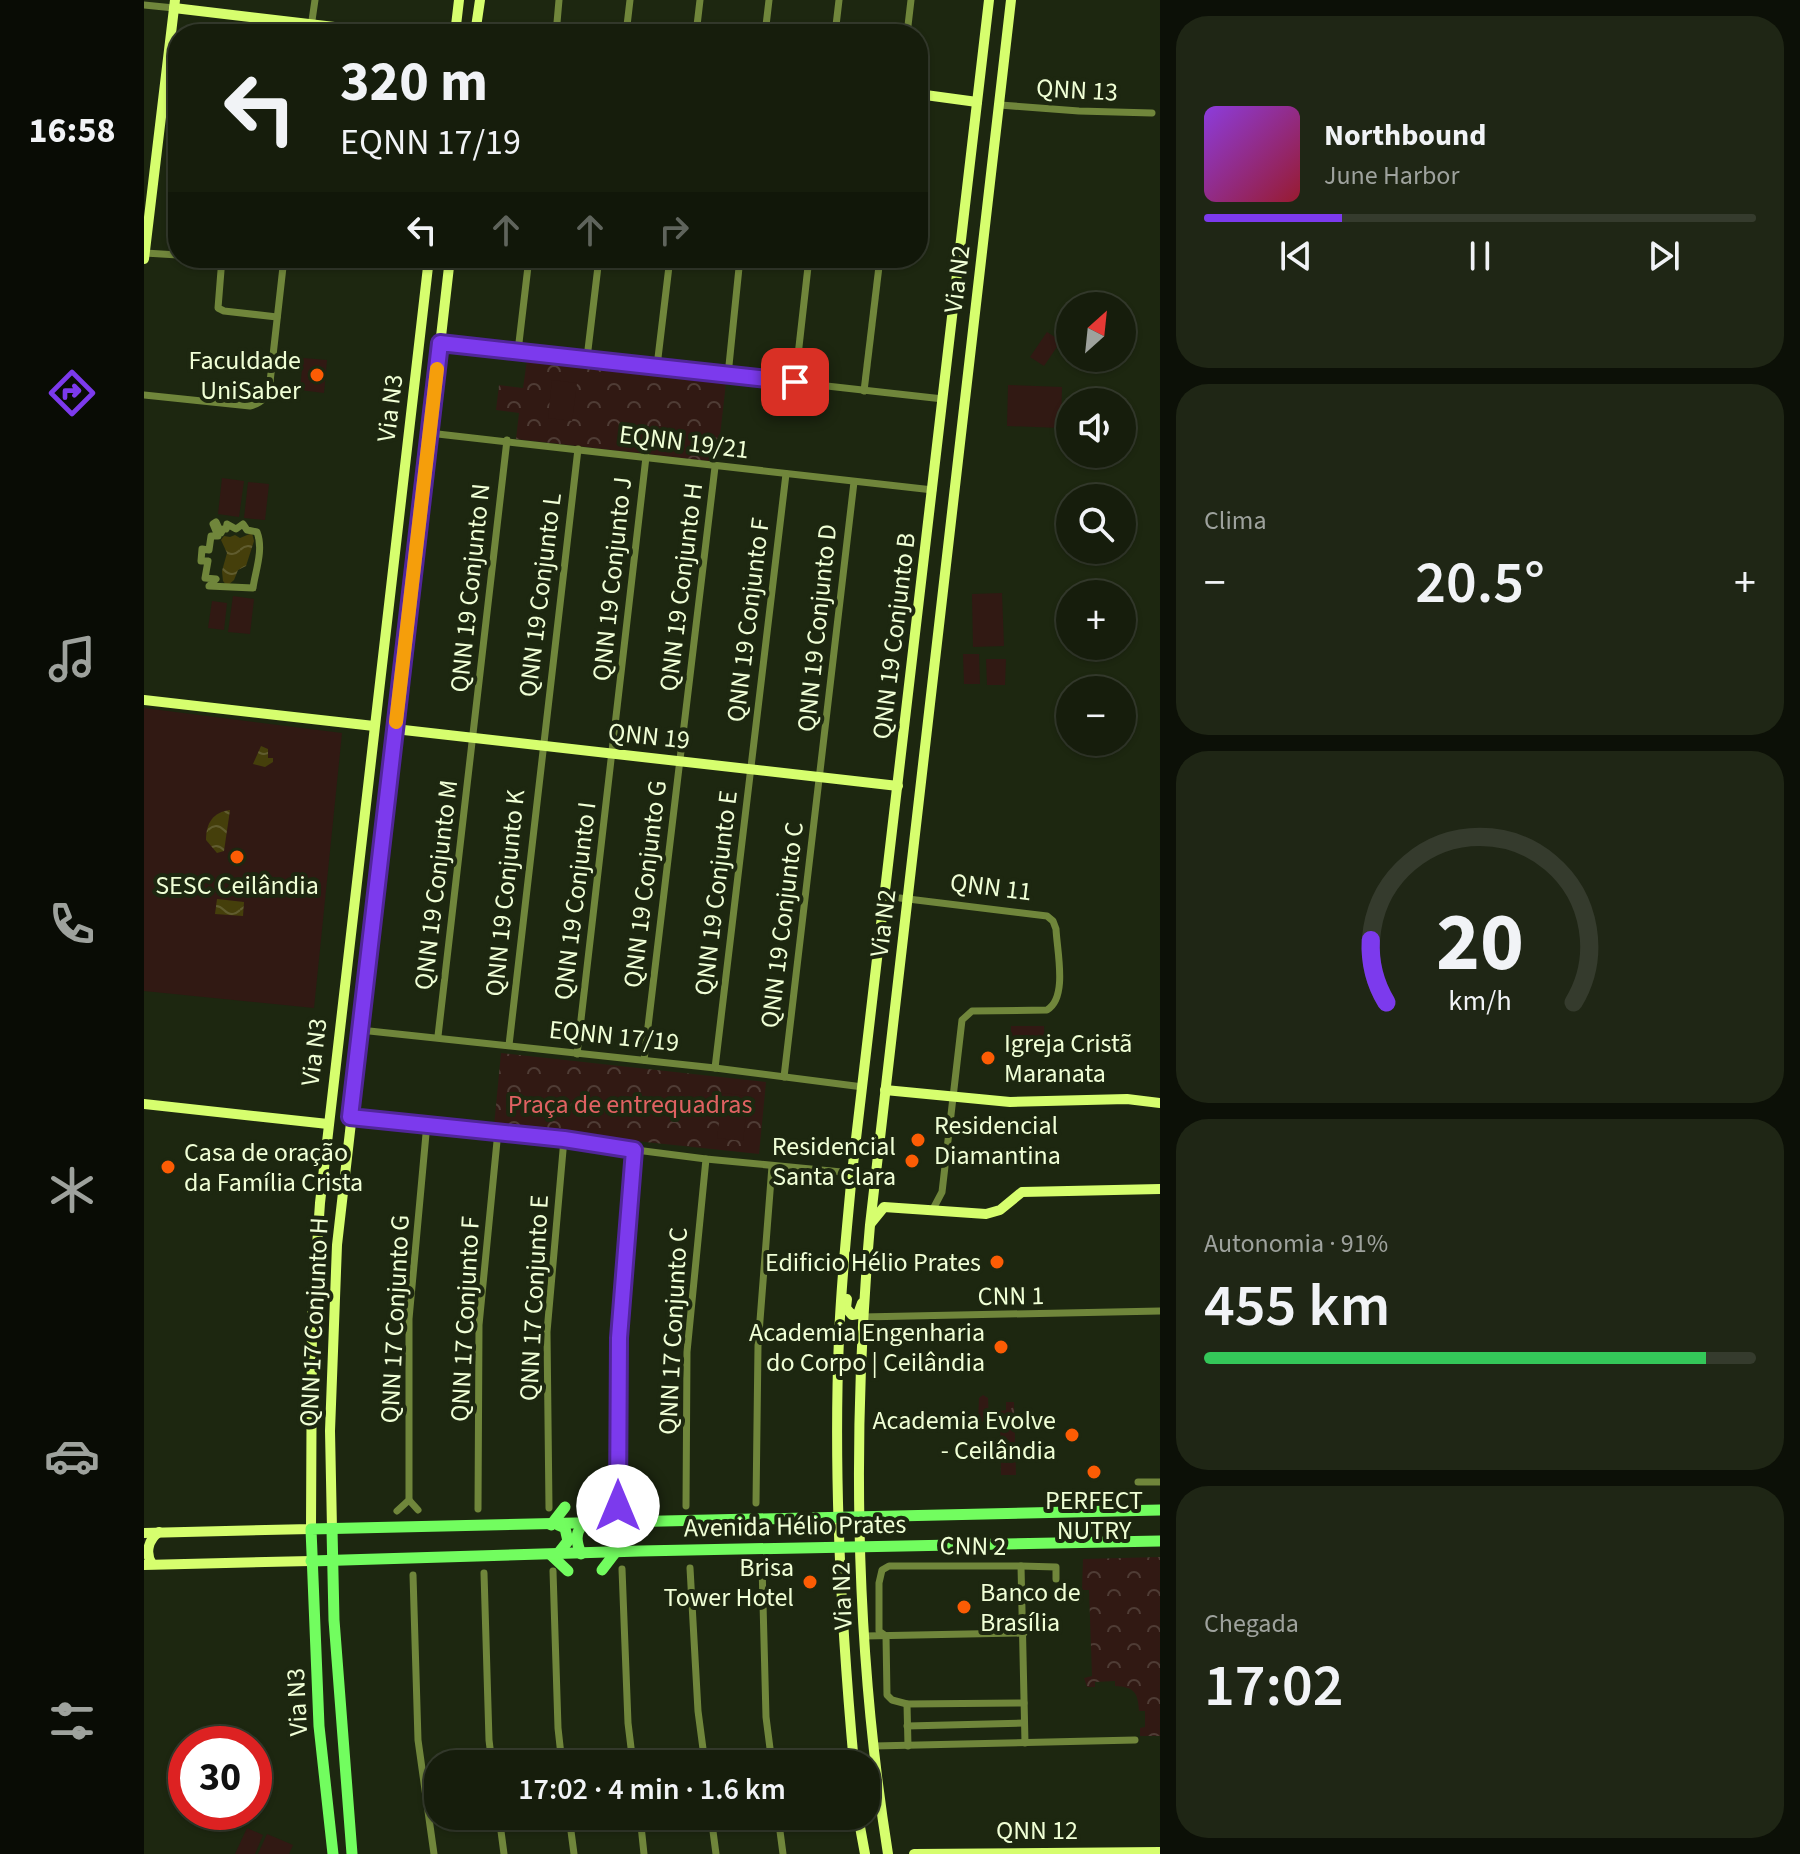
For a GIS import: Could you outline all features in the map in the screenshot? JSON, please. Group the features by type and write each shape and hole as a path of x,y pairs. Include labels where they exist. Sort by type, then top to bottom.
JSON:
{"main road":[{"path":"456,24 459,0"},
{"path":"476,24 480,0"},
{"path":"933,490 989,0"},
{"name":"Via N2","path":"874,1750 860,1516 863,1300 895,1005 895,956 902,901 911,872 984,248 1009,0"},
{"path":"171,24 174,4 284,24"},
{"path":"144,259 168,51"},
{"path":"928,95 977,102"},
{"path":"970,167 972,205 966,264 976,267 984,248"},
{"name":"Via N3","path":"333,1854 318,1701 311,1561 312,1318 328,1124 428,268"},
{"name":"Via N3","path":"350,1117 441,339 438,310 445,268"},
{"path":"956,290 959,278 974,282 969,323 969,368"},
{"path":"406,458 407,497 402,543 410,549 416,542"},
{"name":"QNN 19 Conjunto B","path":"898,788 933,490"},
{"path":"931,503 928,606 939,606 944,587"},
{"path":"394,565 403,559 410,567 402,619 405,642"},
{"path":"917,632 923,617 935,622 928,676 928,714"},
{"path":"144,700 374,726"},
{"name":"QNN 19","path":"395,729 898,788"},
{"path":"372,746 374,777 362,887 367,895 376,889"},
{"path":"898,788 900,824 893,881 903,886 907,884 911,872"},
{"path":"852,1173 898,788"},
{"path":"884,909 890,897 904,899"},
{"path":"353,912 360,905 368,911 355,1020 357,1052"},
{"path":"885,1090 1010,1102 1127,1099 1160,1103"},
{"path":"144,1104 328,1124"},
{"name":"QNN 17 Conjunto H","path":"332,1529 330,1431 333,1296 350,1117"},
{"name":"Via N2","path":"852,1173 839,1339 838,1517 854,1750"},
{"path":"870,1225 884,1207 986,1214 1000,1210 1022,1192 1160,1189"},
{"path":"320,1203 319,1296 325,1302 333,1296"},
{"path":"848,1217 848,1312 858,1314 863,1300"},
{"path":"312,1318 321,1313 327,1320 325,1375 330,1431"},
{"path":"839,1339 845,1325 855,1327 855,1387 860,1416"},
{"path":"565,1507 554,1525 565,1528 568,1541 554,1555 568,1571"},
{"path":"598,1507 617,1524"},
{"name":"Avenida Hélio Prates","path":"144,1533 1160,1510"},
{"path":"581,1554 576,1542 579,1528 583,1525"},
{"path":"332,1529 350,1854"},
{"path":"148,1564 149,1545 159,1532"},
{"name":"Avenida Hélio Prates","path":"148,1564 1160,1541"},
{"path":"602,1570 615,1553"},
{"path":"318,1701 327,1738 331,1790 340,1793 345,1787"},
{"name":"Via N2","path":"880,1796 890,1852"},
{"path":"328,1812 331,1807 337,1806 343,1810 350,1854"},
{"path":"861,1830 865,1854"},
{"path":"880,1830 890,1852"},
{"name":"QNN 12","path":"914,1854 1160,1852"}],"street":[{"path":"312,24 315,0"},
{"path":"557,24 559,0"},
{"path":"627,24 630,0"},
{"path":"697,24 700,0"},
{"path":"766,24 769,0"},
{"path":"836,24 839,0"},
{"path":"908,24 911,0"},
{"path":"144,5 174,4"},
{"name":"QNN 13","path":"1000,105 1152,113"},
{"path":"145,253 168,254"},
{"path":"221,268 218,308 277,317"},
{"path":"144,395 250,406 260,402 269,389 283,268"},
{"path":"518,351 528,268"},
{"path":"587,358 598,268"},
{"path":"657,366 669,268"},
{"path":"728,375 739,268"},
{"path":"795,382 808,268"},
{"path":"864,391 879,268"},
{"path":"441,339 518,351 943,399"},
{"name":"EQNN 19/21","path":"429,433 933,490"},
{"name":"QNN 19 Conjunto N","path":"474,739 507,440"},
{"name":"QNN 19 Conjunto L","path":"542,746 578,449"},
{"name":"QNN 19 Conjunto J","path":"612,754 646,457"},
{"name":"QNN 19 Conjunto H","path":"680,761 715,467"},
{"name":"QNN 19 Conjunto F","path":"750,770 786,474"},
{"name":"QNN 19 Conjunto D","path":"821,778 854,482"},
{"path":"216,522 221,533 227,524 236,529 243,524 247,530 255,531 260,541 253,588 209,586 216,579 205,578 208,561 201,561 202,549 209,550 211,536 218,536 213,524 216,522"},
{"name":"QNN 19 Conjunto M","path":"438,1036 474,739"},
{"name":"QNN 19 Conjunto K","path":"509,1045 542,746"},
{"name":"QNN 19 Conjunto I","path":"577,1054 612,754"},
{"name":"QNN 19 Conjunto G","path":"644,1060 680,761"},
{"name":"QNN 19 Conjunto E","path":"715,1068 750,770"},
{"name":"QNN 19 Conjunto C","path":"784,1077 821,778"},
{"name":"QNN 11","path":"904,899 1047,916 1055,925 1059,996 1056,1003 1047,1010 967,1013 960,1024 952,1096"},
{"name":"EQNN 17/19","path":"360,1030 438,1036 863,1087"},
{"path":"933,1209 942,1192 952,1096"},
{"path":"350,1117 427,1123 706,1159 852,1173"},
{"name":"QNN 17 Conjunto G","path":"409,1500 409,1319 427,1123"},
{"name":"QNN 17 Conjunto F","path":"478,1509 479,1325 498,1131"},
{"name":"QNN 17 Conjunto E","path":"549,1508 547,1332 564,1139"},
{"path":"618,1506 619,1338 634,1150"},
{"name":"QNN 17 Conjunto C","path":"686,1506 687,1352 706,1159"},
{"path":"756,1503 758,1346 772,1166"},
{"name":"CNN 1","path":"862,1317 1160,1311"},
{"path":"1138,1482 1160,1482"},
{"path":"397,1511 409,1500 418,1510"},
{"path":"762,1565 766,1717 770,1750"},
{"path":"1021,1566 1056,1567 1056,1579"},
{"name":"CNN 2","path":"907,1704 892,1700 887,1695 886,1636 879,1631 879,1583 885,1567 1021,1566 1025,1743"},
{"path":"690,1568 703,1750"},
{"path":"622,1569 631,1750"},
{"path":"553,1571 560,1750"},
{"path":"484,1573 490,1750"},
{"path":"413,1575 418,1740 434,1854"},
{"path":"865,1636 1024,1633"},
{"path":"908,1746 907,1704 1024,1703"},
{"path":"907,1726 1024,1723"},
{"path":"874,1746 1135,1740"},
{"path":"501,1830 504,1854"},
{"path":"571,1830 574,1854"},
{"path":"641,1830 644,1854"},
{"path":"713,1830 716,1854"},
{"path":"780,1830 783,1854"}],"green space":[{"path":"1047,332 1056,338 1056,348 1044,366 1030,357"},
{"path":"303,358 327,360 324,393 300,390"},
{"path":"527,360 726,383 717,462 516,439 519,413 496,410 499,385 523,388"},
{"path":"552,380 577,383 572,421 548,418"},
{"path":"1008,385 1062,387 1056,388 1056,428 1007,426"},
{"path":"222,478 244,481 239,517 218,514"},
{"path":"248,482 269,484 265,520 244,518"},
{"path":"1002,593 1004,646 973,647 972,594"},
{"path":"233,596 254,599 250,634 228,632"},
{"path":"212,601 227,603 224,630 208,628"},
{"path":"963,654 979,654 980,684 964,684"},
{"path":"986,659 1006,659 1005,685 987,685"},
{"name":"SESC Ceilândia","path":"144,708 342,733 314,1008 144,991"},
{"path":"1011,1026 1044,1026 1045,1046 1011,1047"},
{"name":"Praça de entrequadras","path":"501,1053 766,1082 759,1154 494,1126"},
{"path":"723,1093 748,1096 743,1141 717,1138"},
{"path":"983,1395 988,1398 989,1421 978,1422 979,1398"},
{"path":"1006,1402 1014,1402 1016,1475 1001,1475 1000,1411 1006,1410"},
{"path":"1160,1557 1160,1736 1140,1736 1140,1728 1145,1727 1145,1711 1139,1711 1134,1692 1115,1686 1115,1681 1095,1682 1095,1687 1087,1687 1084,1678 1092,1676 1089,1590 1082,1590 1083,1559"},
{"path":"246,1830 263,1835 255,1854 235,1854"},
{"path":"267,1834 293,1845 289,1854 258,1854"}],"water":[{"path":"252,533 254,541 246,566 238,570 227,586 222,571 227,553 221,540 224,536 240,538"},
{"path":"261,746 268,749 268,758 273,758 273,762 265,767 253,764"},
{"path":"230,810 224,851 217,853 206,840 207,828 215,816"},
{"path":"217,899 244,902 243,916 215,914"}],"slow traffic":[{"path":"396,722 437,369"}],"place":[{"name":"Faculdade UniSaber","path":"317,375"},
{"name":"SESC Ceilândia","path":"237,857"},
{"name":"Igreja Cristã Maranata","path":"988,1058"},
{"name":"Residencial Diamantina","path":"918,1140"},
{"name":"Residencial Santa Clara","path":"912,1161"},
{"name":"Casa de oração da Família Crista","path":"168,1167"},
{"name":"Edificio Hélio Prates","path":"997,1262"},
{"name":"Academia Engenharia do Corpo | Ceilândia","path":"1001,1347"},
{"name":"Academia Evolve - Ceilândia","path":"1072,1435"},
{"name":"PERFECT NUTRY","path":"1094,1472"},
{"name":"Brisa Tower Hotel","path":"810,1582"},
{"name":"Banco de Brasília","path":"964,1607"}],"route":[{"path":"618,1506 619,1338 634,1150 427,1123 350,1117 440,343 795,382"}]}
